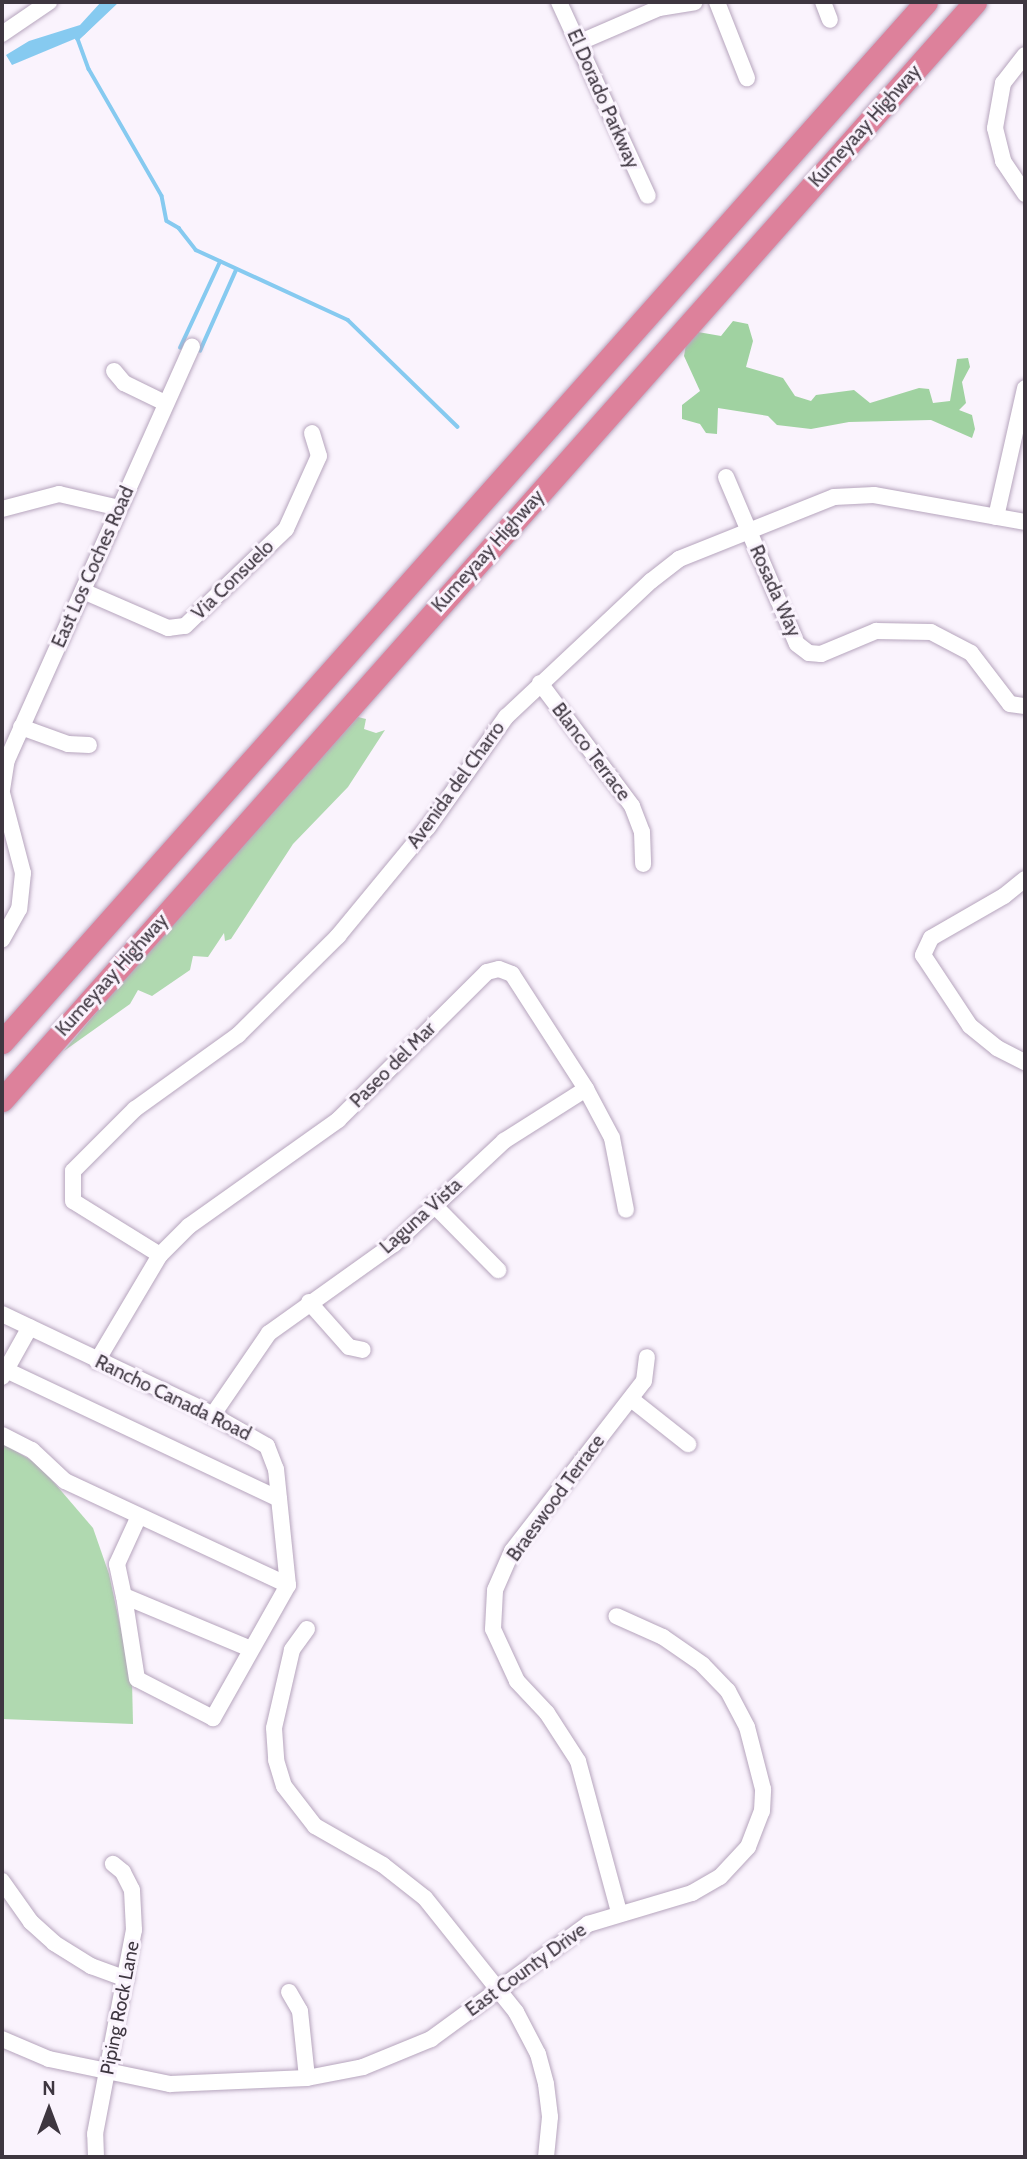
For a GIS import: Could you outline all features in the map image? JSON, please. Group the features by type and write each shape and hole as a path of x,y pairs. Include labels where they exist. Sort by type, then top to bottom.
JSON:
{"highway":[{"name":"Kumeyaay Highway","path":"2,1042 926,2"},
{"name":"Kumeyaay Highway","path":"2,1100 975,2"}],"street":[{"path":"2,34 49,2"},
{"name":"El Dorado Parkway","path":"559,2 648,196"},
{"path":"578,43 659,8 695,2"},
{"path":"717,2 747,78"},
{"path":"823,2 830,20"},
{"path":"1025,55 1003,83 996,106 997,140 1003,161 1025,194"},
{"name":"East Los Coches Road","path":"2,940 19,909 23,885 22,861 2,792 7,760 191,347"},
{"path":"114,371 124,383 165,403"},
{"path":"996,517 1025,388"},
{"name":"Via Consuelo","path":"83,591 168,628 185,626 286,528 318,456 312,433"},
{"path":"726,477 748,528"},
{"path":"2,509 59,494 119,508"},
{"name":"Avenida del Charro","path":"160,1255 73,1201 73,1171 135,1109 238,1035 338,936 428,827 506,717 540,683 679,559 820,500 847,495 887,497 1025,522"},
{"name":"Rosada Way","path":"748,528 797,644 809,653 821,654 876,631 930,632 971,653 1010,704 1023,707"},
{"name":"Blanco Terrace","path":"540,683 632,806 642,832 643,864"},
{"path":"22,727 68,744 89,745"},
{"path":"1025,879 1004,896 931,938 923,955 970,1026 997,1048 1025,1062"},
{"name":"Paseo del Mar","path":"97,1361 160,1255 189,1226 338,1120 487,972 499,969 512,974 586,1088 612,1138 626,1210"},
{"name":"Laguna Vista","path":"212,1416 261,1341 309,1302 394,1244 433,1204 504,1141 586,1088"},
{"path":"433,1204 498,1270"},
{"path":"309,1302 349,1347 363,1350"},
{"name":"Rancho Canada Road","path":"2,1314 212,1416 267,1446 276,1469 288,1585"},
{"path":"30,1327 4,1374 279,1499"},
{"name":"Braeswood Terrace","path":"619,1912 574,1754 547,1713 517,1681 493,1629 495,1590 512,1551 644,1381 647,1357"},
{"path":"631,1399 688,1444"},
{"path":"2,1435 32,1450 65,1481 288,1585 213,1718 137,1679 117,1564 139,1516"},
{"path":"124,1596 251,1649"},
{"name":"East County Drive","path":"2,2039 49,2059 108,2073 189,2085 307,2078 363,2067 431,2039 588,1924 619,1912 692,1893 720,1877 748,1847 763,1800 747,1727 727,1691 702,1664 663,1637 616,1616"},
{"path":"307,1629 292,1650 274,1728 276,1760 289,1795 325,1834 383,1865 425,1898 524,2026 543,2069 550,2117 546,2157"},
{"name":"Piping Rock Lane","path":"96,2157 134,1930 134,1903 128,1880 113,1864"},
{"path":"2,1881 31,1922 54,1943 91,1966 126,1979"},
{"path":"289,1992 300,2011 307,2078"}],"green space":[{"path":"733,321 748,324 753,341 746,367 783,378 795,396 811,401 816,395 854,390 870,403 919,388 929,389 933,403 950,401 957,359 968,358 970,367 962,382 966,403 959,410 972,415 975,429 972,438 931,420 849,422 811,429 777,425 768,416 718,408 717,434 706,433 700,424 682,419 682,405 700,391 684,356 686,344 698,332 721,336"},
{"path":"358,717 366,719 364,729 376,733 385,730 348,787 293,844 231,939 225,941 224,933 208,957 193,956 190,970 152,996 138,990 130,1004 64,1051 147,952"},
{"path":"2,1443 39,1465 93,1528 109,1574 132,1681 133,1724 2,1719"}],"water":[{"path":"101,2 115,2 84,35 12,65 6,55 29,41 80,25"}],"waterway":[{"path":"117,2 78,39 89,69 162,196 167,221 179,228 196,250 348,320 458,427"},
{"path":"180,348 220,262"},
{"path":"200,351 236,270"}]}
